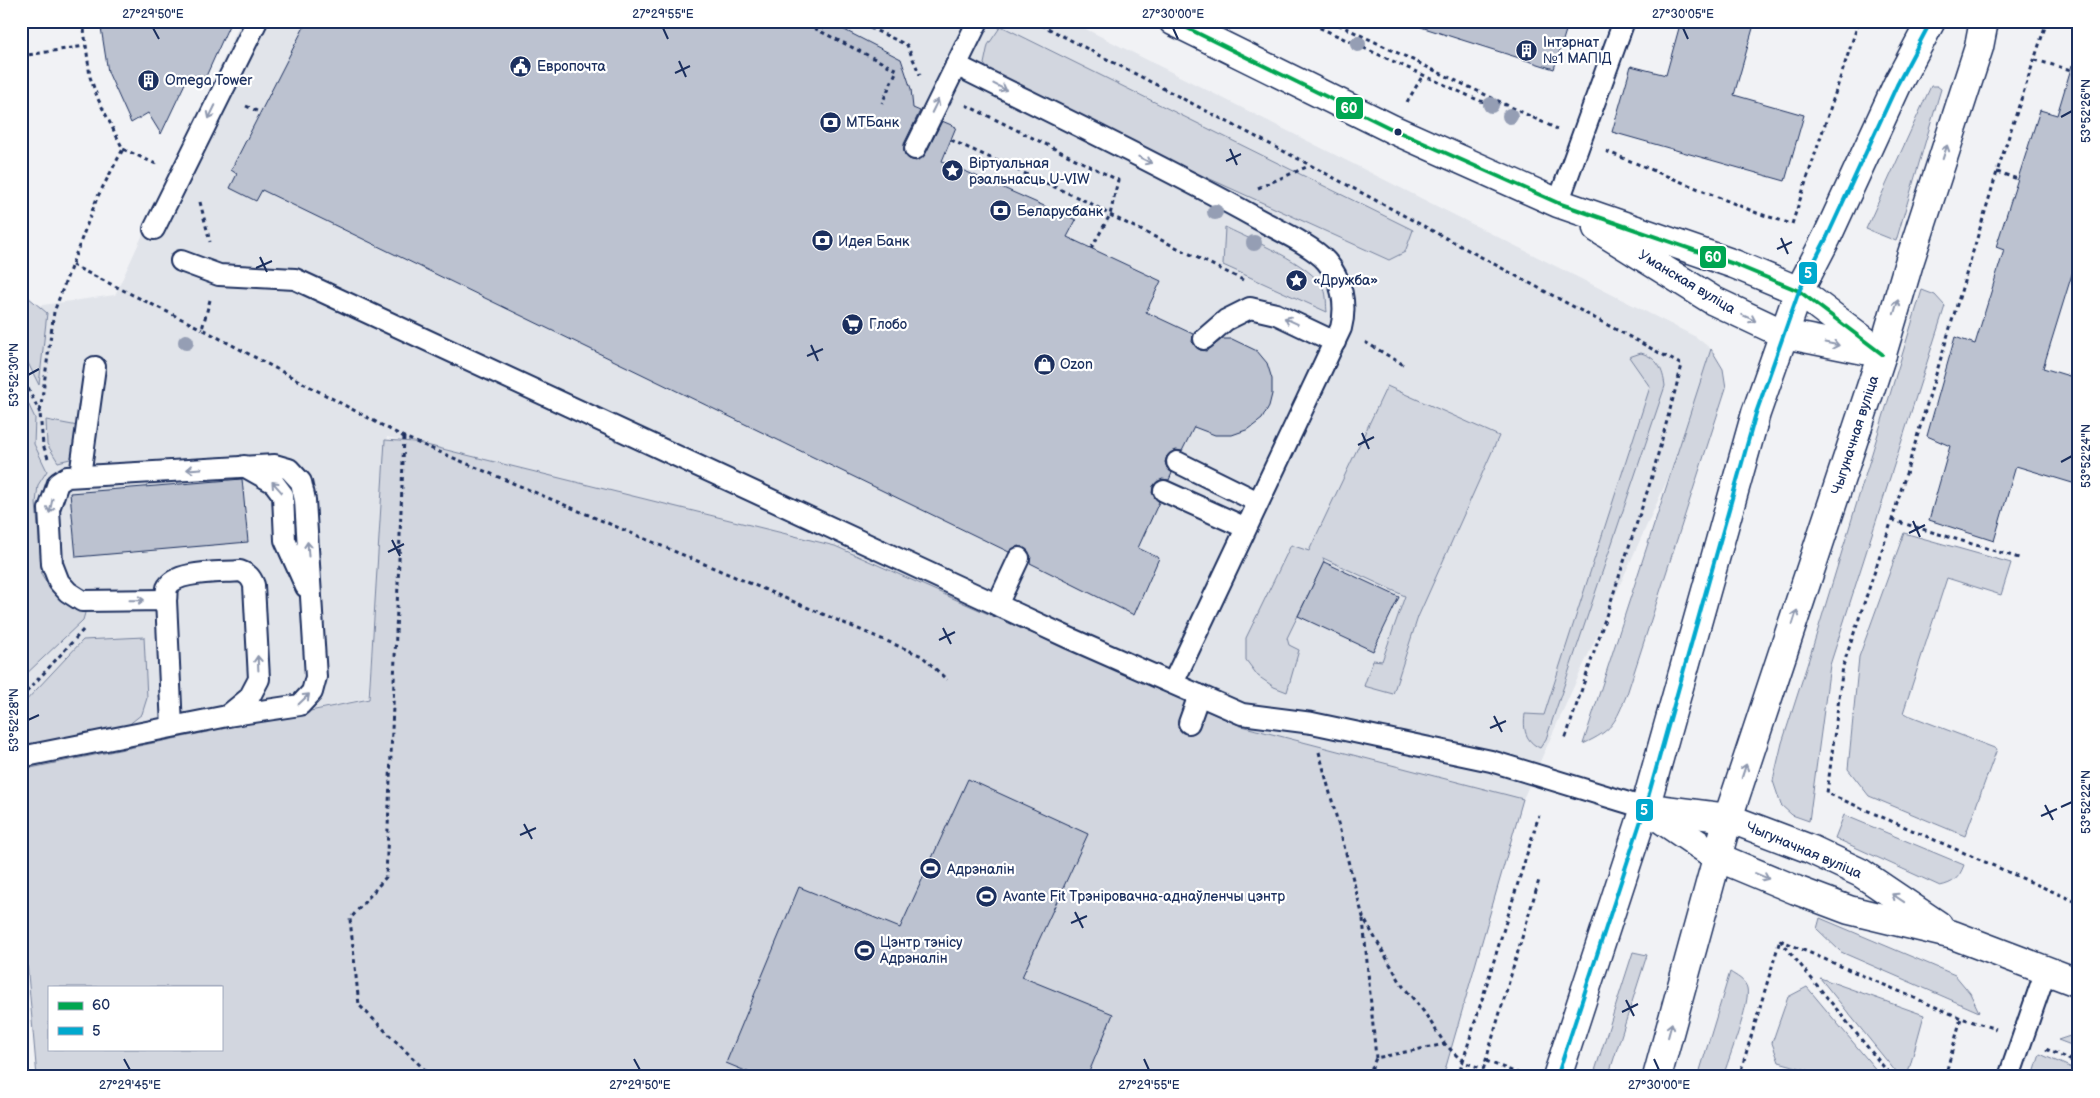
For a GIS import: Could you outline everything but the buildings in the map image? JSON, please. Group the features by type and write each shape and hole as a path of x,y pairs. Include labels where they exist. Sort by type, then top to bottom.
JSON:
{"main road":[{"name":"Уманская вуліца","path":"1173,21 1392,129 1558,203 1734,264 1799,291 1882,354"},
{"path":"1557,1077 1645,808 1756,413 1799,291 1827,237 1897,85 1931,21"},
{"name":"Чыгуначная вуліца","path":"1657,1077 1728,818 1882,354 1979,47 1984,21"},
{"name":"Уманская вуліца","path":"1558,203 1714,301 1784,334 1882,354"},
{"path":"1645,808 1728,818"},
{"path":"1645,808 1717,857"},
{"name":"Чыгуначная вуліца","path":"1728,818 1810,849 1861,873 1953,936"},
{"name":"Чыгуначная вуліца","path":"1717,857 1849,910 1953,936 2079,983"}],"lane":[{"path":"154,229 256,21"},
{"path":"915,148 978,21"},
{"path":"1558,203 1624,21"},
{"path":"956,65 1226,201 1304,244 1325,260 1340,282 1345,315 1335,342 1172,683"},
{"path":"181,261 219,275 295,279 996,605 1242,714 1312,724 1491,761 1645,808"},
{"path":"1204,339 1226,320 1250,308 1276,314 1335,342"},
{"path":"80,476 95,367"},
{"path":"1177,462 1258,502"},
{"path":"21,757 227,716 300,705 312,692 316,678 311,598 285,540 284,495 274,483 243,466 67,477 58,483 49,509 52,564 59,582 68,592 82,602 166,600"},
{"path":"1164,491 1246,528"},
{"path":"996,605 1019,558"},
{"path":"172,727 166,600 167,588 173,580 182,576 240,571 252,579 254,585 259,679 249,698 227,716"},
{"path":"1188,723 1199,695"},
{"path":"2008,1077 2046,970"}],"path":[{"path":"82,21 90,77 95,92 123,149 195,183 219,275"},
{"path":"800,21 897,70 882,103"},
{"path":"855,21 907,45 924,84 1118,180 1110,215 1092,249"},
{"path":"1034,21 1682,365 1651,480 1565,740"},
{"path":"1305,21 1480,101 1512,106"},
{"path":"1331,21 1581,140 1757,213 1792,224 1859,21"},
{"path":"2047,21 1997,172 1892,520 1842,666 1827,793 2079,903"},
{"path":"21,56 85,46"},
{"path":"2035,60 2071,70"},
{"path":"951,140 1092,204"},
{"path":"58,483 42,445 40,413 54,312 97,198 123,149"},
{"path":"1226,201 1310,166"},
{"path":"1997,172 2018,180"},
{"path":"72,265 202,329 404,437 922,656 947,680"},
{"path":"202,329 207,313"},
{"path":"21,374 40,413"},
{"path":"404,437 386,877 350,919 359,1005 432,1077"},
{"path":"1892,520 2019,558"},
{"path":"21,698 110,601"},
{"path":"1312,724 1363,917 1376,1058 1368,1077"},
{"path":"1458,1077 1539,815"},
{"path":"1481,1077 1539,880"},
{"path":"1363,917 1402,985 1424,1012 1445,1044 1463,1062 1484,1069"},
{"path":"1780,940 1961,1018 2021,1037"},
{"path":"1740,1077 1780,940"},
{"path":"1780,940 1892,1077"},
{"path":"1945,1077 1961,1018"},
{"path":"1376,1058 1445,1044"},
{"path":"1486,1061 1528,1077"},
{"path":"1741,1071 1764,1077"}],"shaded area":[{"path":"241,21 1070,21 1696,337 1711,349 1717,370 1523,799 1241,726 835,546 387,437 368,698 21,771 21,308 115,295"},
{"path":"1001,26 1413,230 1405,252 1389,260 998,83 984,64 988,45"},
{"path":"1931,86 1937,86 1941,89 1896,241 1866,229"},
{"path":"1225,227 1279,253 1317,279 1324,289 1327,312 1223,265"},
{"path":"21,282 22,292 47,313 39,385 21,349"},
{"path":"1922,290 1935,295 1945,306 1830,665 1809,821 1792,815 1781,805 1773,781 1782,743"},
{"path":"1711,349 1723,369 1726,388 1627,694 1612,725 1583,744"},
{"path":"1641,353 1652,358 1659,365 1665,386 1546,739 1540,748 1531,742 1526,734 1524,725 1525,714 1544,715 1650,387 1629,357"},
{"path":"1387,386 1499,436 1418,617 1393,694 1364,686 1373,660 1382,661 1405,596 1323,558 1324,562 1287,638 1289,645 1299,650 1287,692 1274,687 1258,676 1246,660 1246,638 1291,545 1309,551"},
{"path":"21,389 35,418 34,444 47,471 38,485 36,503 42,575 52,591 62,601 81,607 85,613 83,620 21,679"},
{"path":"46,420 78,426 74,458 58,462 47,444"},
{"path":"385,440 414,442 835,546 1241,726 1523,799 1443,1077 37,1077 21,894 21,770 369,699"},
{"path":"1904,533 2011,563 2001,595 1947,578 1903,713 1997,749 1965,836 1869,796 1848,769 1859,657"},
{"path":"144,637 147,698 142,714 127,726 35,745 21,744 21,706 83,640"},
{"path":"1844,815 1964,865 1962,870 1958,877 1940,886 1835,838"},
{"path":"1820,918 1955,975 1970,993 1979,1012 1841,952 1817,929"},
{"path":"1633,952 1647,955 1608,1077 1593,1077"},
{"path":"1730,972 1746,985 1746,1005 1723,1077 1698,1077"},
{"path":"1820,978 1924,1015 1907,1077 1900,1077"},
{"path":"1807,987 1882,1077 1832,1077 1779,1062 1772,1043 1788,997"},
{"path":"2079,1033 2079,1048 2058,1040"},
{"path":"2040,1054 2079,1071 2079,1077 2033,1077"}],"transit line":[{"name":"60","path":"1173,21 1392,129 1558,203 1734,264 1799,291 1882,354"},
{"name":"5","path":"1557,1077 1645,808 1756,413 1799,291 1827,237 1897,85 1931,21"}],"place":[{"name":"Інтэрнат №1 МАПІД","path":"1527,50"},
{"name":"Европочта","path":"521,66"},
{"name":"Omega Tower","path":"149,80"},
{"name":"МТБанк","path":"830,122"},
{"name":"Віртуальная рэальнасць U-VIW","path":"953,171"},
{"name":"Беларусбанк","path":"1001,211"},
{"name":"Идея Банк","path":"822,241"},
{"name":"«Дружба»","path":"1297,280"},
{"name":"Глобо","path":"853,324"},
{"name":"Ozon","path":"1044,364"},
{"name":"Адрэналін","path":"931,869"},
{"name":"Avante Fit Трэніровачна-аднаўленчы цэнтр","path":"987,896"},
{"name":"Цэнтр тэнісу Адрэналін","path":"864,950"}]}
